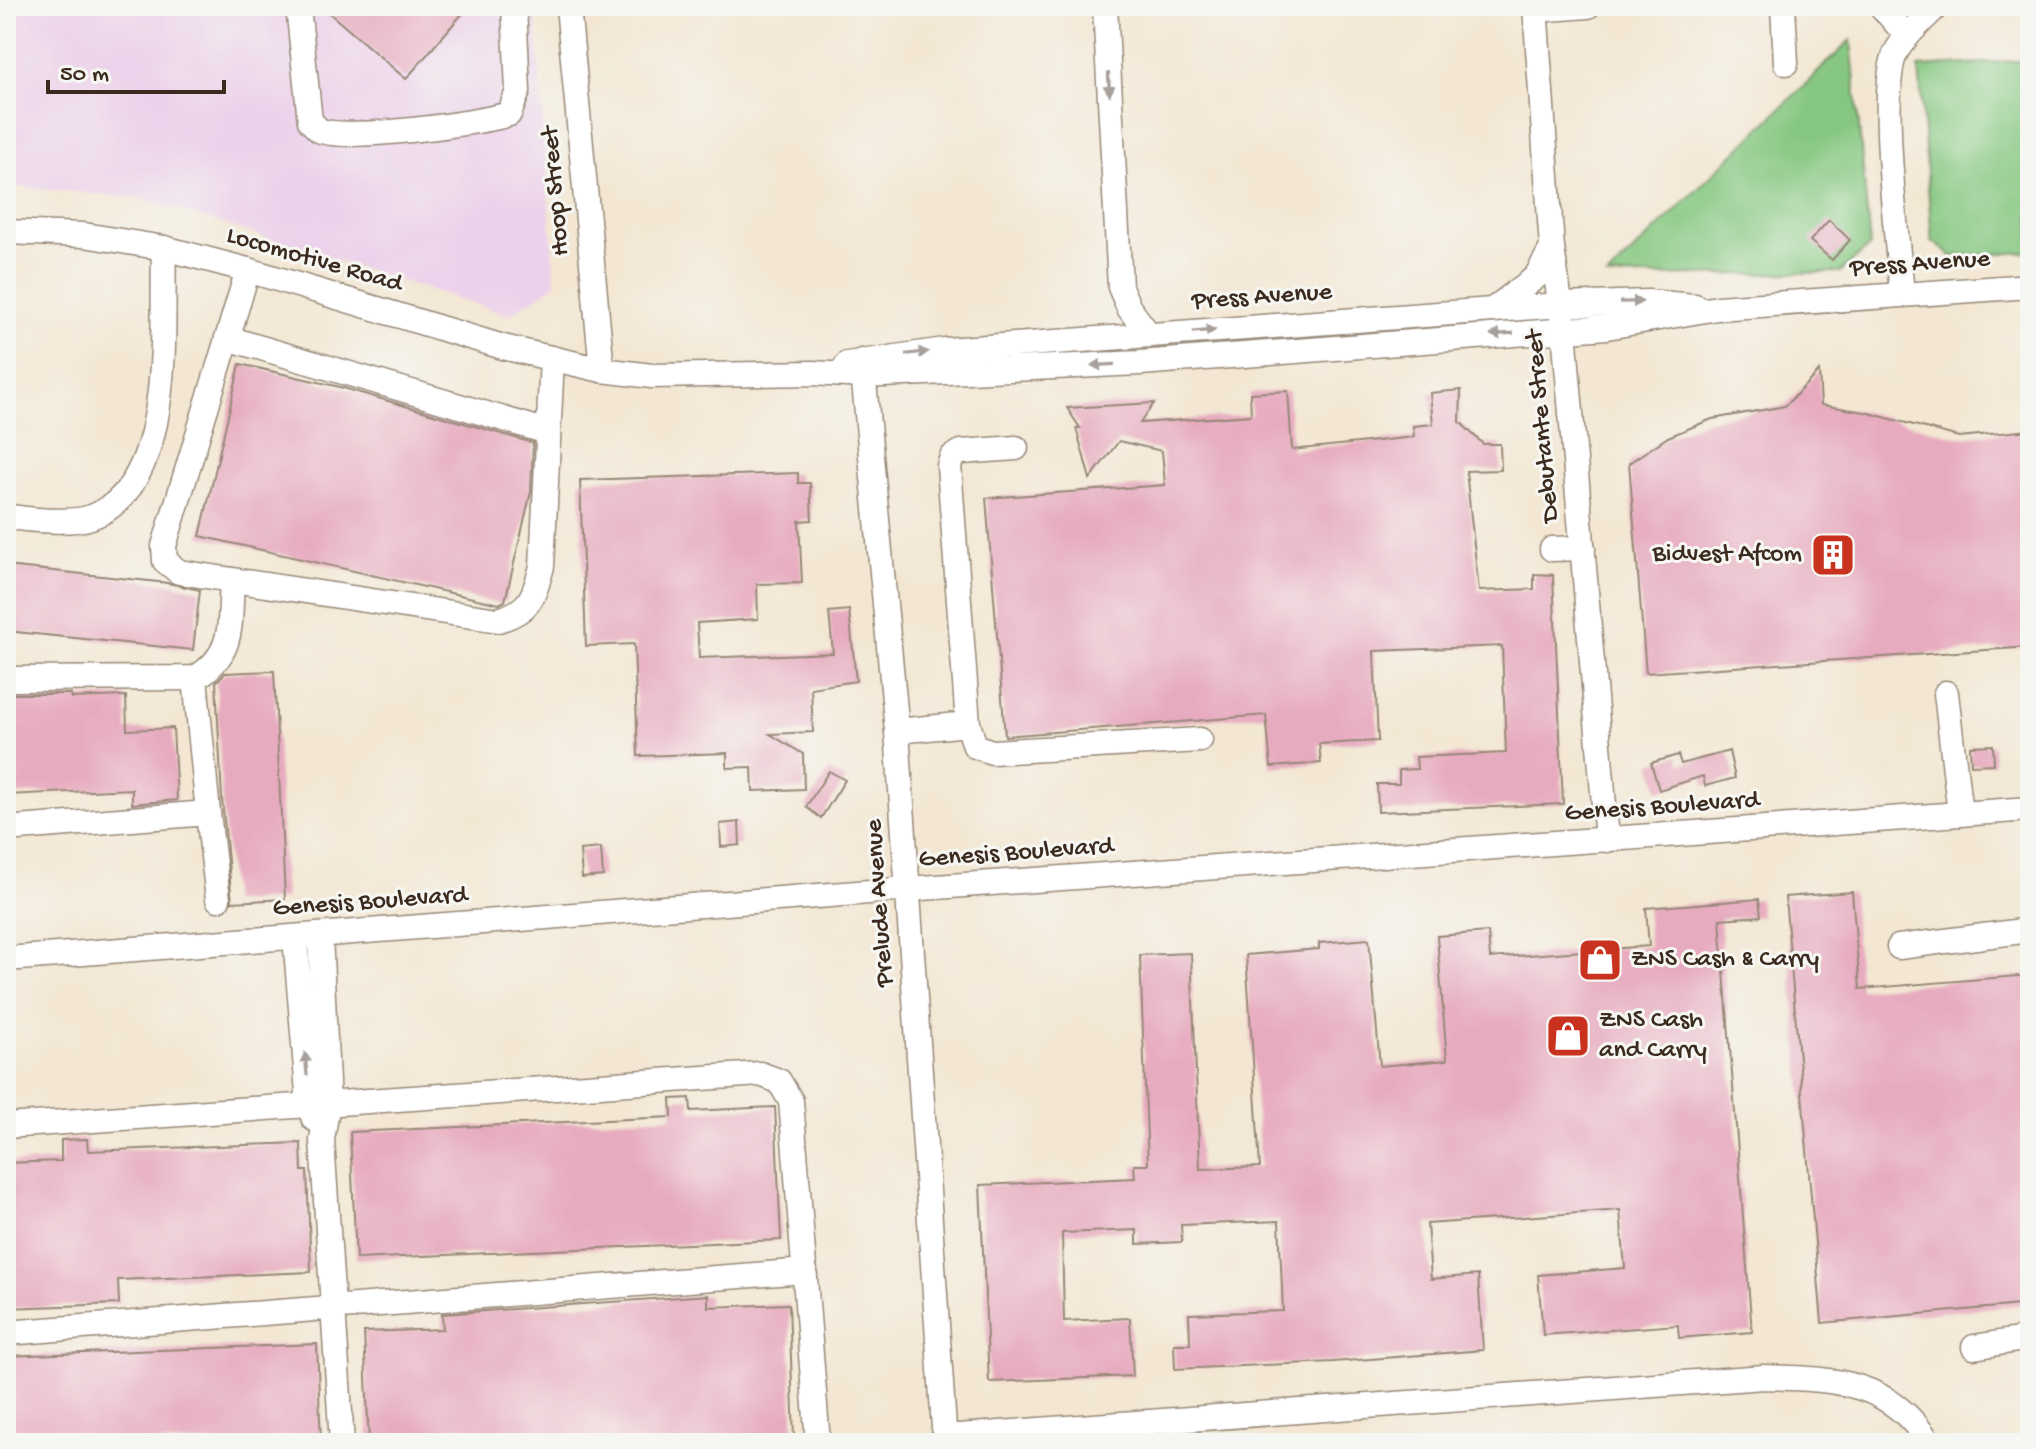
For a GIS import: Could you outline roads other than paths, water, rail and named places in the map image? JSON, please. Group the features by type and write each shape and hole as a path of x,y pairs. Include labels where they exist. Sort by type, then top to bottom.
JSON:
{"street":[{"path":"298,6 310,121 319,130 353,133 487,121 509,114 518,91 514,6"},
{"name":"Hoop Street","path":"568,6 602,370"},
{"path":"1105,6 1120,287 1129,308 1149,335"},
{"path":"1535,8 1588,6"},
{"path":"1783,6 1786,63"},
{"path":"1881,6 1907,36"},
{"path":"1902,293 1890,137 1890,67 1907,36 1937,6"},
{"name":"Debutante Street","path":"1535,8 1552,248 1564,330 1607,840"},
{"name":"Locomotive Road","path":"6,232 84,235 164,248 602,370"},
{"path":"6,516 25,520 91,518 125,496 148,456 158,410 164,248"},
{"path":"1492,310 1536,277 1552,248 1579,289 1597,302"},
{"path":"248,270 164,546 165,561 179,572 498,620 519,614 536,593 542,566 552,358"},
{"name":"Press Avenue","path":"862,368 1052,368 1564,330 1646,323 1717,308 2030,286"},
{"name":"Press Avenue","path":"602,370 652,376 813,373 1051,343 1597,302 1648,302 1717,308"},
{"path":"227,338 548,432"},
{"path":"1051,343 1052,368"},
{"name":"Prelude Avenue","path":"862,368 897,731 944,1440"},
{"path":"1016,448 961,452 952,457 949,466 968,724 975,746 992,752 1200,740"},
{"path":"1552,549 1583,548"},
{"path":"6,679 195,678 214,667 227,647 232,580"},
{"path":"195,678 218,899"},
{"path":"1946,693 1960,814"},
{"path":"897,731 968,724"},
{"name":"Genesis Boulevard","path":"6,959 908,889 2030,809"},
{"path":"6,829 208,813"},
{"path":"1899,947 2030,930"},
{"path":"319,1104 320,935"},
{"path":"295,937 319,1104 342,1443"},
{"path":"6,1126 760,1074 779,1081 791,1101 818,1443"},
{"path":"6,1333 805,1271"},
{"path":"1974,1347 2030,1338"},
{"path":"944,1440 1764,1377 1830,1379 1875,1392 1915,1420 1929,1443"}],"place":[{"name":"Bidvest Afcom","path":"1833,555"},
{"name":"ZNS Cash & Carry","path":"1600,960"},
{"name":"ZNS Cash and Carry","path":"1568,1036"}]}
